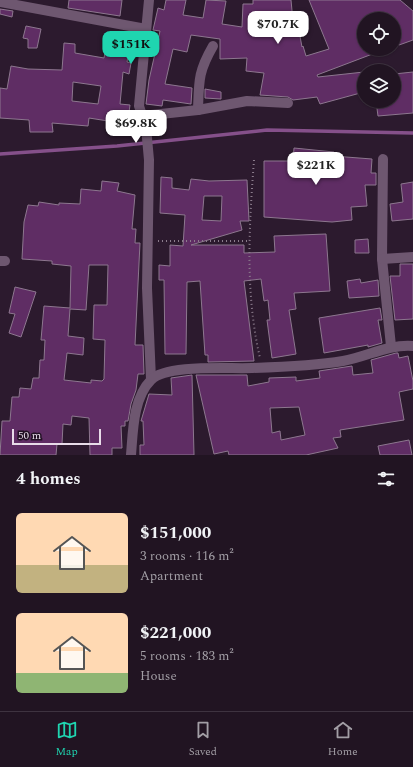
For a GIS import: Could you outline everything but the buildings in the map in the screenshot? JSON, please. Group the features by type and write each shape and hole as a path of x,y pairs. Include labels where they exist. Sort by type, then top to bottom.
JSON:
{"street":[{"path":"131,455 137,404 151,379 147,288 149,160 146,127 139,106 149,0"},
{"path":"0,2 146,29"},
{"path":"198,110 199,78 202,65 213,46"},
{"path":"142,116 198,110 247,100 288,103"},
{"path":"384,159 382,260 391,346"},
{"path":"382,260 413,257"},
{"path":"151,379 168,371 262,367 342,361 367,356 391,346 413,346"}],"path":[{"path":"254,160 249,241 249,272 254,332 262,367"},
{"path":"148,240 249,241"}],"waterway":[{"path":"0,154 117,146 267,130 413,133"}]}
